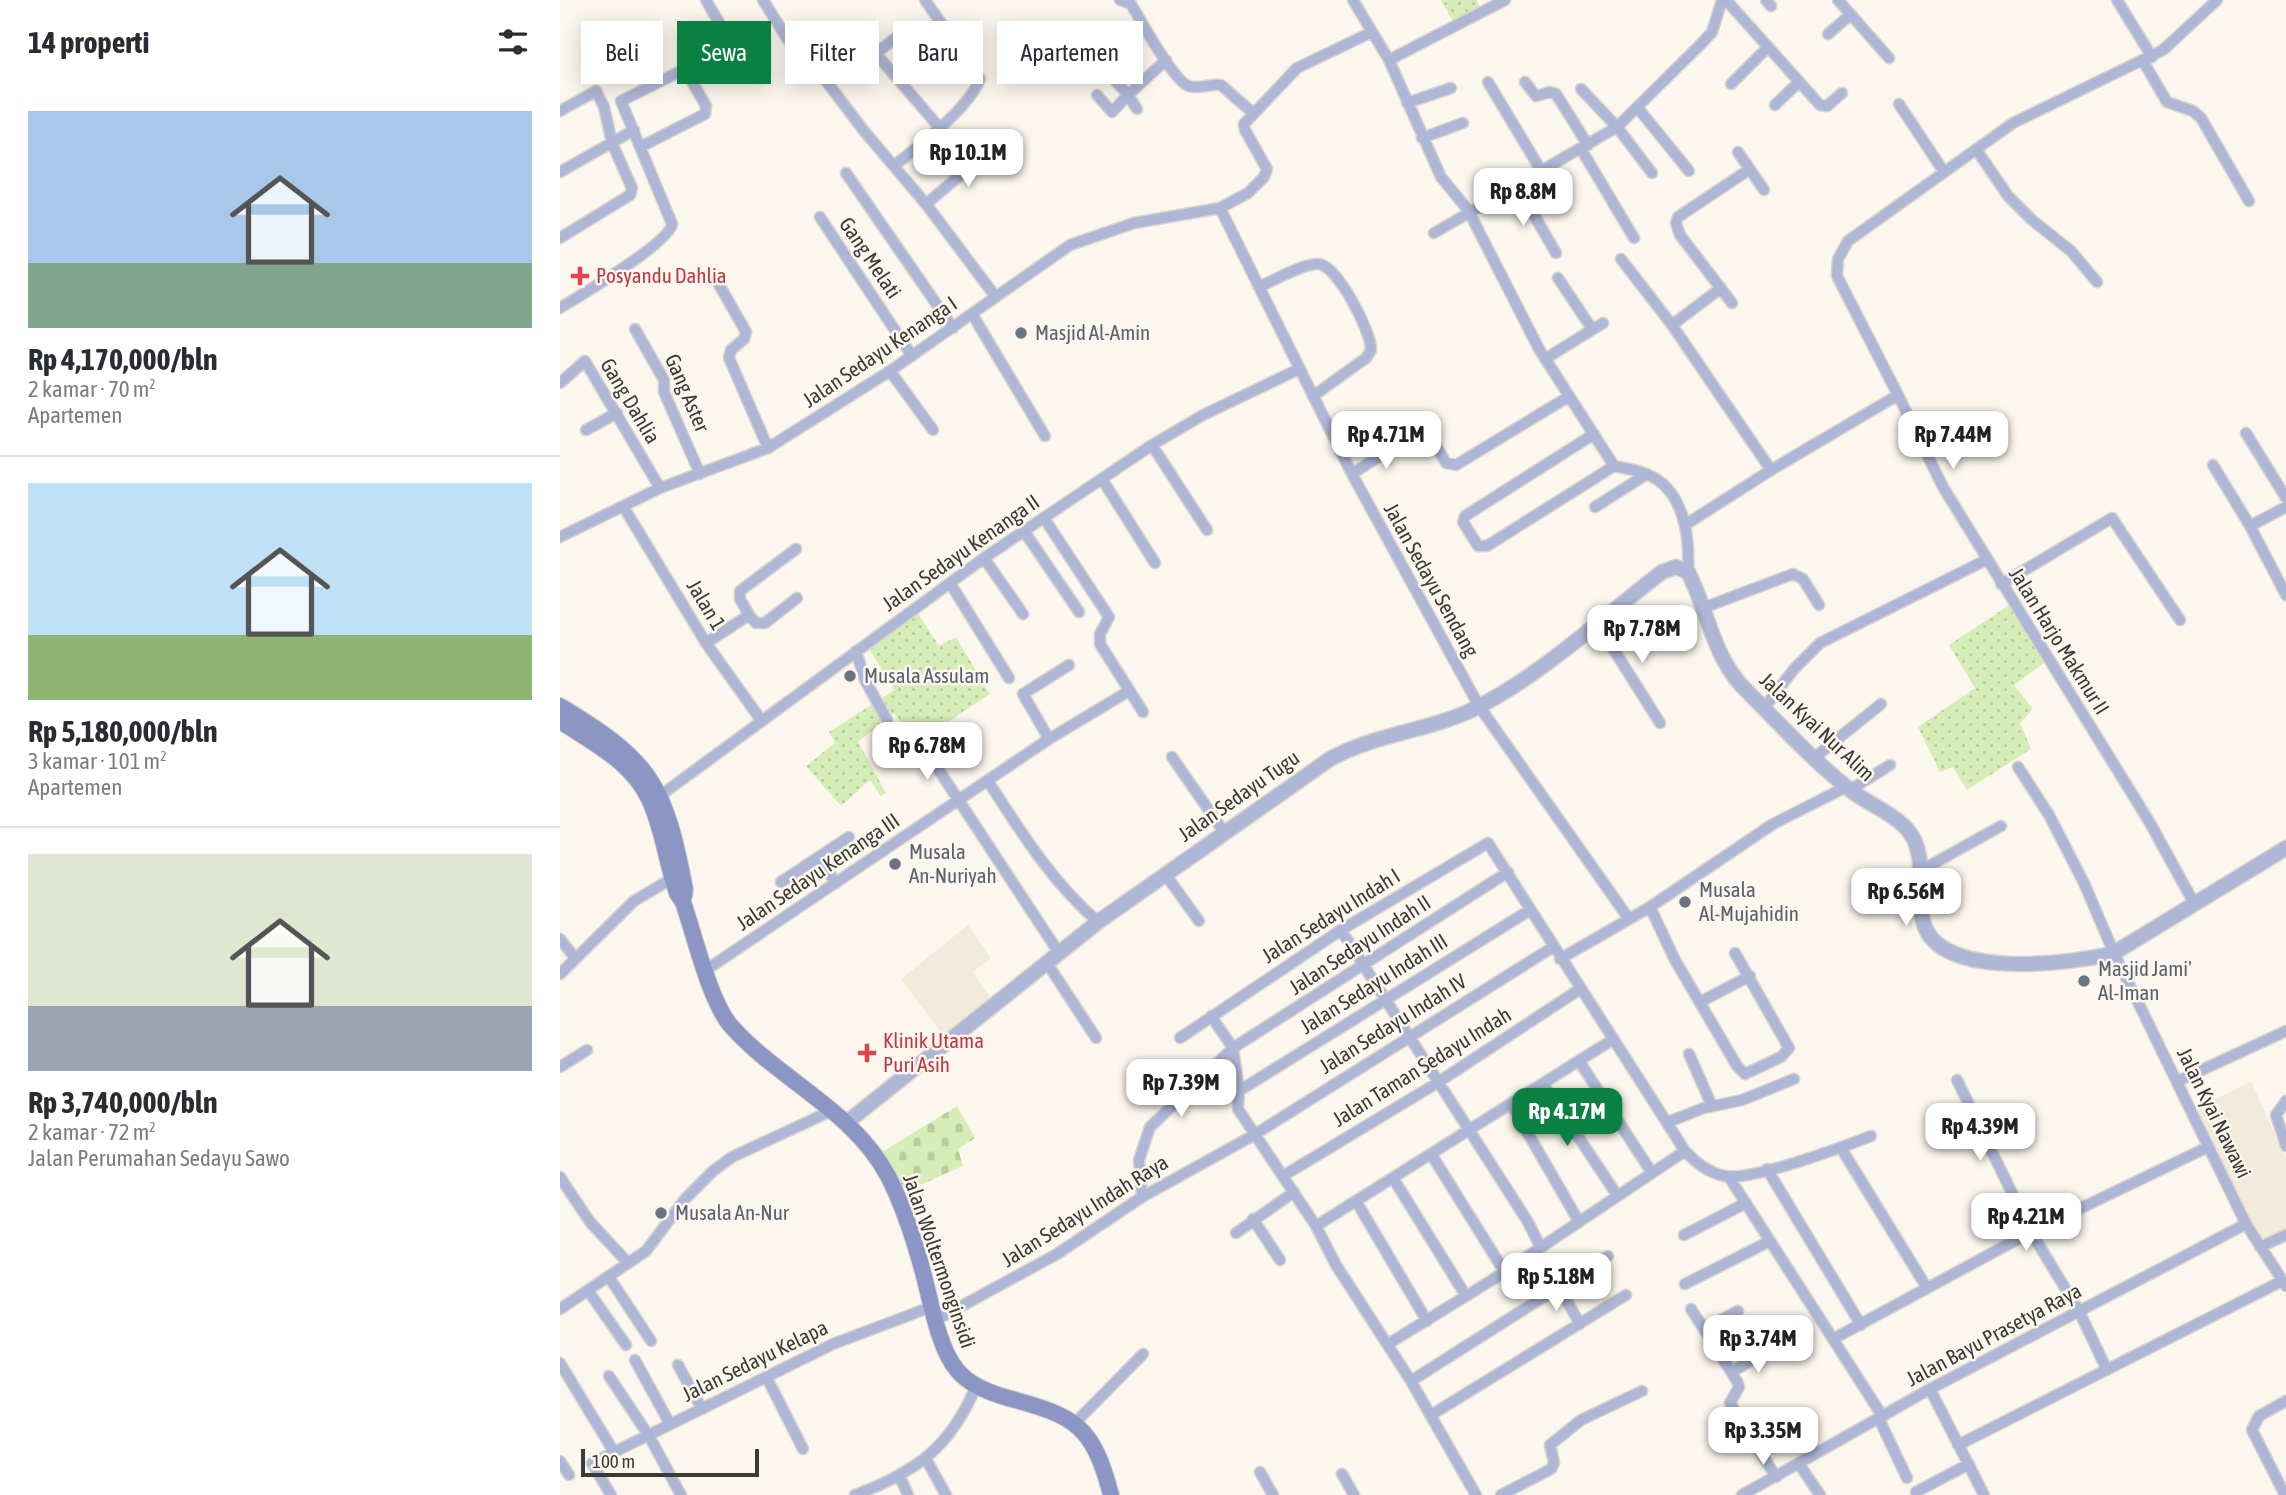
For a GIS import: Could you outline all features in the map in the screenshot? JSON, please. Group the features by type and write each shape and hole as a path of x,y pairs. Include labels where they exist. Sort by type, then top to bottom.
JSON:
{"main road":[{"name":"Jalan Woltermonginsidi","path":"560,706 565,721 635,767 661,795 662,818 683,902 706,970 729,1024 846,1123 879,1161 896,1193 914,1240 933,1313 957,1370 976,1386 1060,1414 1075,1423 1102,1460 1111,1495"},
{"name":"Jalan Woltermonginsidi","path":"635,767 650,800 662,818"}],"street":[{"path":"706,0 719,21"},
{"path":"763,0 793,46 817,69 864,131 895,165 996,296"},
{"path":"895,165 939,127 970,94 980,76 925,0"},
{"path":"1120,0 1131,4 1166,60 1190,87 1222,85 1253,113 1297,68 1372,32"},
{"path":"1353,0 1389,60 1422,138 1447,187 1468,210 1545,359 1568,397 1594,434 1614,466 1487,546 1478,546 1464,524 1463,520 1467,514 1594,434"},
{"path":"1389,60 1505,0"},
{"path":"1434,233 1468,210 1542,172 1616,127 1712,32 1724,0 1824,106 1842,93"},
{"path":"1838,0 1889,58"},
{"path":"2117,0 2167,102 2193,111 2201,118 2249,201"},
{"path":"1986,559 1943,487 1837,276 1838,259 1848,241 2013,123 2147,59 2217,0"},
{"path":"1828,34 1850,15"},
{"path":"893,40 879,51 878,56 893,73"},
{"path":"1731,84 1768,47"},
{"path":"1097,95 1113,112 1166,60"},
{"path":"560,308 656,246 671,230 672,224 622,101 679,72 688,73 706,107 705,114 642,146"},
{"path":"1488,82 1542,172"},
{"path":"1525,82 1536,96 1550,92 1556,94 1633,238"},
{"path":"1775,105 1799,82"},
{"path":"902,84 939,127"},
{"path":"1118,84 1137,109"},
{"path":"1407,103 1451,88"},
{"path":"1581,89 1616,127 1651,173"},
{"path":"560,111 591,91 596,92 604,107 612,143 632,192 560,238"},
{"path":"1899,104 1944,172"},
{"path":"1637,107 1689,172"},
{"name":"Jalan Sedayu Kenanga I","path":"560,537 660,488 768,448 890,371 1070,245 1134,223 1220,208 1248,193 1264,177 1265,162 1243,127 1253,113"},
{"path":"1422,138 1463,123"},
{"path":"560,172 635,130"},
{"path":"1976,149 2008,196 2032,220 2071,251 2097,282"},
{"path":"926,204 989,151"},
{"path":"1738,152 1764,190"},
{"path":"1732,303 1680,235 1676,223 1678,217 1750,169"},
{"path":"846,173 953,328"},
{"path":"1517,186 1556,253"},
{"name":"Jalan Sedayu Sendang","path":"1220,208 1352,474 1479,706 1629,919"},
{"name":"Gang Melati","path":"820,217 912,356"},
{"path":"1621,259 1672,325 1771,470"},
{"path":"1261,286 1314,264 1326,266 1338,277 1370,338 1371,350 1366,358 1313,396"},
{"path":"713,274 746,332 744,339 730,350 729,358 768,448"},
{"path":"1558,278 1592,329"},
{"path":"1672,325 1721,288"},
{"path":"972,314 1045,436"},
{"path":"1545,359 1603,323"},
{"name":"Gang Aster","path":"635,329 664,380 664,392 700,474"},
{"name":"Gang Dahlia","path":"560,383 584,361 660,488"},
{"name":"Jalan Sedayu Kenanga II","path":"661,795 984,558 1152,445 1203,415 1299,369"},
{"path":"890,371 933,430"},
{"path":"1685,525 1771,470 1898,395"},
{"path":"1425,426 1446,463 1456,465 1568,397"},
{"path":"586,430 617,413"},
{"path":"2246,433 2286,498"},
{"path":"1352,474 1403,441"},
{"path":"1152,445 1207,530"},
{"path":"2213,465 2250,526 2286,595"},
{"name":"Jalan Kyai Nur Alim","path":"1614,466 1647,474 1673,496 1685,525 1688,572 1725,667 1848,789 1907,828 1913,839 1920,871 1922,916 1926,930 1947,948 1972,960 2031,964 2088,960 2114,953 2286,848"},
{"path":"1595,507 1647,474"},
{"path":"1102,479 1155,563"},
{"name":"Jalan 1","path":"623,506 706,643 761,720"},
{"path":"2250,526 2286,507"},
{"path":"1044,518 1109,617 1100,635 1100,644 1143,712"},
{"path":"2001,584 2112,518 2180,620"},
{"path":"1024,531 1079,612"},
{"path":"796,549 740,591 740,599 757,623 765,623 797,598"},
{"path":"984,558 1023,614"},
{"name":"Jalan Harjo Makmur II","path":"1764,708 1794,669 1820,643 1986,559 2150,823 2195,905"},
{"name":"Jalan Sedayu Tugu","path":"846,1123 1098,922 1345,750 1479,706 1597,623 1662,572 1676,567 1688,572"},
{"path":"1703,608 1793,574 1803,579 1819,605"},
{"path":"950,583 1009,678"},
{"path":"706,643 749,615"},
{"path":"1597,623 1660,723"},
{"path":"856,651 865,680 887,719"},
{"path":"1049,739 1023,694 1069,665"},
{"name":"Jalan Sedayu Kenanga III","path":"706,970 1049,739 1129,691"},
{"path":"1814,758 1881,704"},
{"path":"923,746 1053,958 1096,1038"},
{"path":"1172,757 1224,832"},
{"path":"1560,959 1650,907 1773,824 1848,789 1891,765"},
{"name":"Jalan Kyai Nawawi","path":"2018,767 2049,815 2246,1224 2284,1283"},
{"path":"988,781 1040,861 1076,903 1098,922"},
{"path":"1920,871 2001,826"},
{"path":"781,882 849,837"},
{"name":"Jalan Sedayu Indah I","path":"1180,1038 1341,930 1484,844 1490,844 1508,872"},
{"path":"819,858 836,883"},
{"path":"1508,872 1612,1040 1685,1151 1700,1166 1729,1177 1841,1148 1871,1136"},
{"name":"Jalan Sedayu Indah II","path":"1142,1197 1139,1160 1150,1128 1233,1048 1508,872"},
{"path":"1165,874 1199,921"},
{"path":"560,974 634,901 677,876"},
{"path":"1650,907 1675,960 1741,1070 1748,1073 1786,1055 1789,1048 1735,953"},
{"name":"Jalan Sedayu Indah III","path":"1239,1091 1530,910"},
{"path":"1341,930 1528,1222 1540,1246"},
{"path":"560,939 575,958"},
{"name":"Jalan Sedayu Indah IV","path":"1254,1135 1408,1035 1553,947"},
{"path":"1700,1002 1750,976"},
{"name":"Jalan Taman Sedayu Indah","path":"1283,1176 1437,1083 1580,989"},
{"path":"1211,1016 1233,1048 1239,1091 1238,1109 1316,1226 1341,1273 1411,1381 1476,1495"},
{"path":"2178,1081 2286,1031"},
{"path":"1316,1226 1612,1040"},
{"path":"560,1067 587,1050"},
{"path":"1689,1054 1712,1106"},
{"path":"1579,1061 1653,1172"},
{"path":"1668,1122 1712,1106 1742,1100 1794,1079"},
{"path":"1957,1080 2031,1232 2079,1311 2107,1370"},
{"path":"1544,1084 1617,1195"},
{"path":"2286,1101 2276,1115 2286,1146"},
{"path":"1511,1104 1578,1220"},
{"path":"560,1309 589,1292 653,1244 685,1199 713,1171 732,1157 831,1111"},
{"name":"Jalan Sedayu Indah Raya","path":"933,1313 1057,1254 1142,1197 1254,1135"},
{"path":"1833,1339 2031,1232 2208,1147"},
{"path":"1841,1148 1927,1288"},
{"path":"1388,1344 1466,1296 1685,1151"},
{"path":"1431,1154 1504,1271"},
{"path":"1768,1169 1861,1325"},
{"path":"560,1177 590,1223 628,1263"},
{"path":"1729,1177 1881,1418 1907,1478"},
{"path":"1393,1178 1466,1296"},
{"path":"1236,1233 1294,1192"},
{"path":"1356,1201 1427,1321"},
{"path":"1684,1235 1746,1203"},
{"path":"1253,1219 1280,1260"},
{"name":"Jalan Bayu Prasetya Raya","path":"1742,1495 1930,1389 2246,1224"},
{"path":"2260,1247 2286,1235"},
{"path":"1685,1284 1768,1242"},
{"path":"1411,1381 1608,1256"},
{"path":"608,1277 651,1341"},
{"path":"1958,1445 2284,1283"},
{"path":"1559,1287 1580,1324"},
{"path":"589,1292 626,1345"},
{"path":"1431,1415 1626,1295"},
{"path":"1691,1309 1732,1372 1738,1387 1730,1403 1776,1477"},
{"path":"1704,1329 1738,1311"},
{"name":"Jalan Sedayu Kelapa","path":"611,1495 592,1463 833,1344 933,1313"},
{"path":"1732,1372 1767,1351"},
{"path":"1075,1423 1143,1354"},
{"path":"635,1360 670,1424"},
{"path":"560,1363 614,1452"},
{"path":"678,1365 702,1409"},
{"path":"609,1376 649,1436 681,1495"},
{"path":"766,1378 803,1449"},
{"path":"855,1495 873,1492 900,1477 939,1449 965,1412 976,1386"},
{"path":"1930,1389 1984,1495"},
{"path":"1501,1495 1551,1469 1554,1463 1550,1445 1581,1420 1642,1391"},
{"path":"2285,1495 2252,1430 2259,1416 2286,1401"},
{"path":"926,1459 946,1495"},
{"path":"560,1461 569,1475"},
{"path":"1799,1464 1820,1495"},
{"path":"1916,1492 1969,1464"},
{"path":"1260,1472 1273,1495"},
{"path":"1342,1474 1354,1495"},
{"path":"900,1477 908,1495"}],"shaded area":[{"path":"968,925 991,958 973,972 991,999 943,1035 901,979"},
{"path":"2251,1081 2286,1159 2286,1229 2260,1242 2196,1109"}],"green space":[{"path":"1441,0 1476,0 1480,7 1453,22"},
{"path":"2011,604 2044,663 2014,685 2033,709 2020,723 2031,749 1967,790 1953,767 1940,772 1918,727 1975,688 1949,645"},
{"path":"917,612 939,646 956,637 990,694 917,742 894,713 858,742 886,793 881,796 870,780 841,806 806,766 835,743 829,732 894,690 868,647"},
{"path":"957,1106 975,1138 958,1149 963,1166 900,1194 879,1154"}],"place":[{"name":"Posyandu Dahlia","path":"580,276"},
{"name":"Masjid Al-Amin","path":"1021,333"},
{"name":"Musala Assulam","path":"850,676"},
{"name":"Musala An-Nuriyah","path":"895,864"},
{"name":"Musala Al-Mujahidin","path":"1685,902"},
{"name":"Masjid Jami' Al-Iman","path":"2084,981"},
{"name":"Klinik Utama Puri Asih","path":"867,1053"},
{"name":"Musala An-Nur","path":"661,1213"}]}
